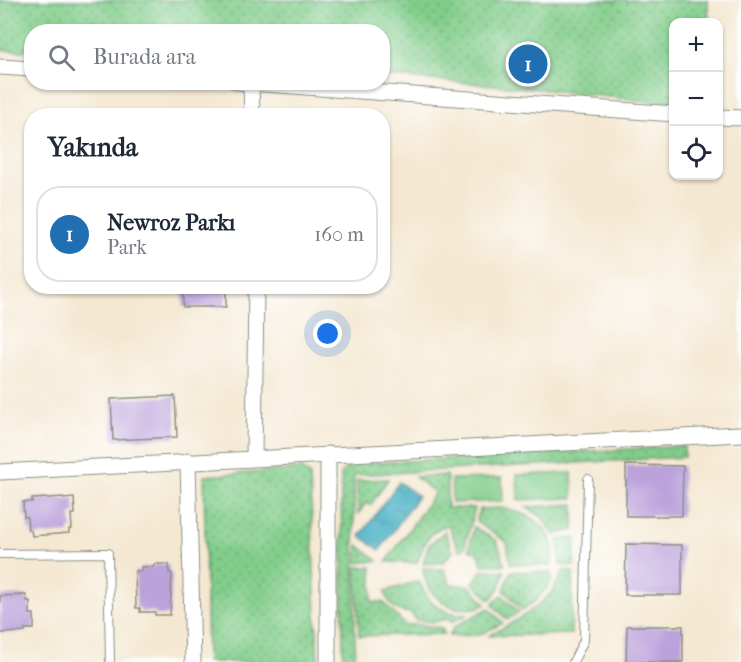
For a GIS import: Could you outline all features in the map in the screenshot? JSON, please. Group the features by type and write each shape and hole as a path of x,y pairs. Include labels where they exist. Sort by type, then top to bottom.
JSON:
{"street":[{"path":"0,67 24,68"},
{"path":"245,90 250,108"},
{"path":"340,90 669,114"},
{"path":"723,117 741,118"},
{"path":"255,458 256,294"},
{"path":"0,472 741,434"},
{"path":"328,454 328,662"},
{"path":"188,461 193,662"}],"lane":[{"path":"573,662 584,640 588,479"},
{"path":"0,554 108,553 110,662"}],"green space":[{"path":"0,0 708,0 709,18 669,18 669,104 529,88 390,77 390,24 24,24 24,51 0,50"},
{"path":"684,446 684,457 354,475 355,662 343,662 341,473 350,464"},
{"path":"302,469 310,476 318,662 207,662 204,476"},
{"path":"572,473 573,498 518,500 517,475"},
{"path":"447,475 447,508 475,508 464,549 459,550 448,525 441,527 431,535 417,563 386,562 435,493 415,477"},
{"path":"502,478 503,501 452,503 451,479"},
{"path":"388,479 370,506 366,503 358,514 357,480"},
{"path":"574,504 574,530 554,535 542,517 526,507"},
{"path":"500,508 522,514 541,525 552,542 551,566 510,564 507,542 476,522 480,509"},
{"path":"474,527 497,541 505,565 482,565 479,554 469,549"},
{"path":"445,531 453,552 443,563 423,564 428,546"},
{"path":"576,538 574,566 560,565 558,540"},
{"path":"358,545 378,561 357,563"},
{"path":"356,567 372,567 372,602 383,602 406,626 415,624 442,628 444,634 359,636"},
{"path":"423,568 444,569 450,584 470,586 486,604 464,609 444,603 430,589"},
{"path":"482,570 505,571 499,589 490,600 473,583"},
{"path":"564,570 573,572 571,634 488,636 539,604 553,590"},
{"path":"511,571 551,572 552,581 536,601 522,610 504,590"},
{"path":"419,581 427,596 436,606 449,612 466,615 451,622 447,619 434,622 416,620 411,613 401,612 394,607 385,591"},
{"path":"502,595 519,612 507,620 492,604"},
{"path":"489,608 503,623 479,635 449,636 455,626"}],"water":[{"path":"399,482 418,496 380,550 360,536"}],"building":[{"path":"183,294 226,294 226,307 183,307"},
{"path":"175,396 177,437 113,440 111,399"},
{"path":"626,465 683,466 682,516 626,516"},
{"path":"63,497 63,499 74,498 75,514 71,514 72,529 69,529 69,533 32,536 31,530 28,530 27,517 24,517 23,502 32,502 32,499"},
{"path":"626,544 682,545 682,595 625,595"},
{"path":"154,564 169,564 169,573 172,573 170,615 140,612 140,608 136,608 135,571 141,571 141,567 154,567"},
{"path":"26,595 27,601 30,601 30,614 34,614 34,629 25,629 25,632 0,633 0,596"},
{"path":"627,626 683,626 683,662 626,662"}],"place":[{"name":"Newroz Parkı","path":"528,64"}]}
